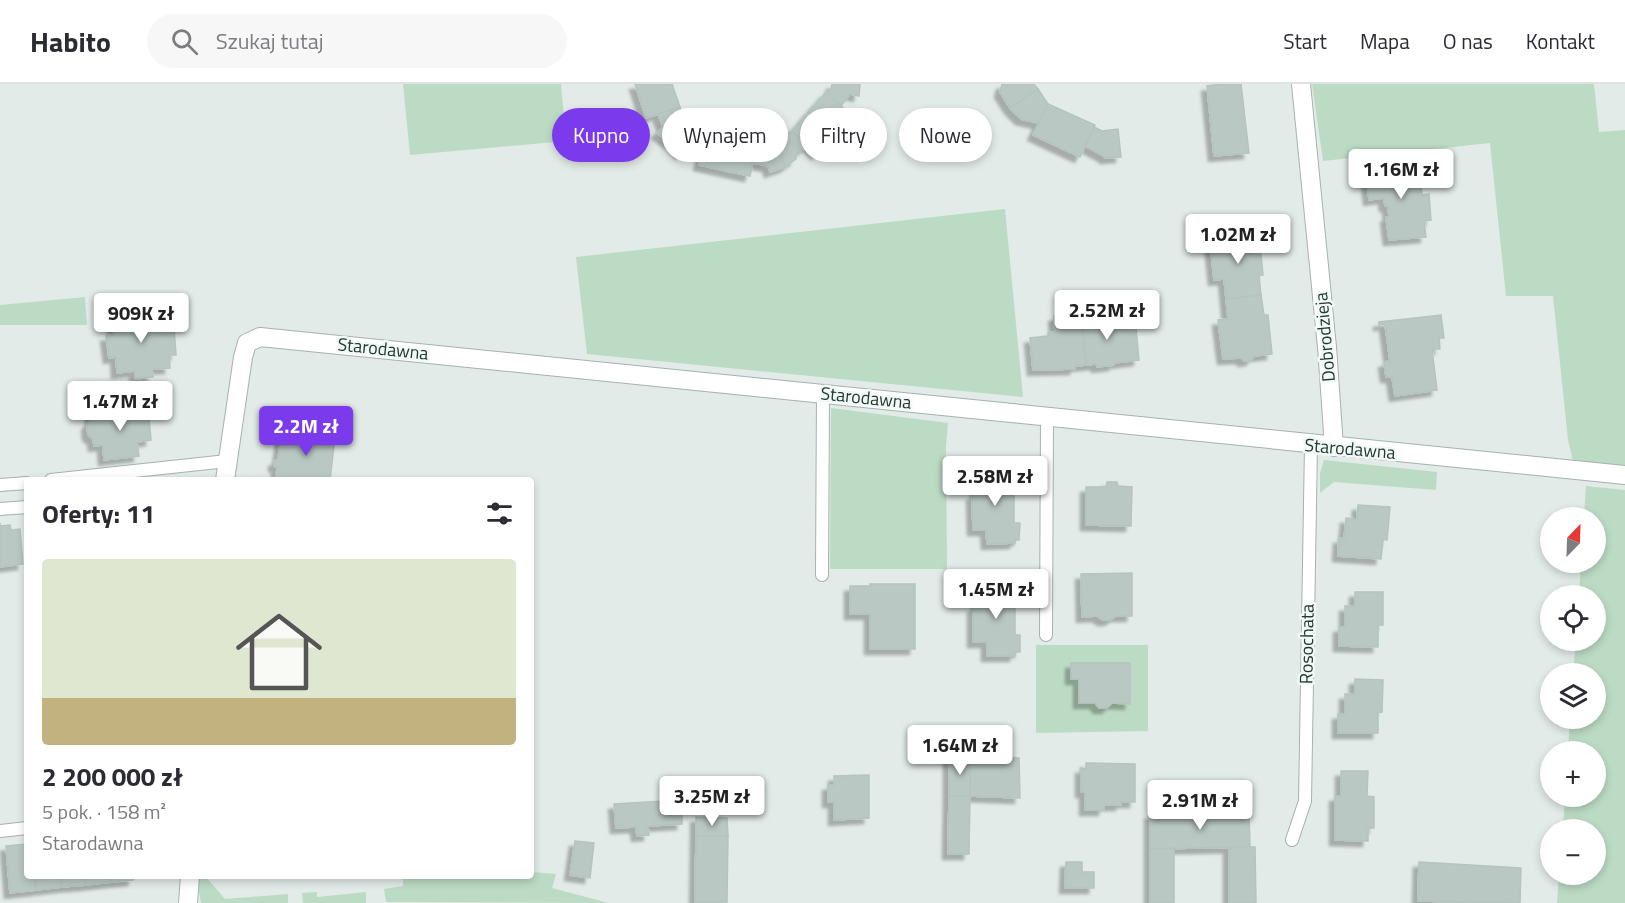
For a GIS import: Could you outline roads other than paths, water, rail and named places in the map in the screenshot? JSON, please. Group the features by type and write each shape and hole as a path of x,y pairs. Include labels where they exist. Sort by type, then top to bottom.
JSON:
{"street":[{"name":"Dobrodzieja","path":"1301,84 1327,347 1334,447"},
{"name":"Starodawna","path":"225,477 243,357 247,343 260,337 1625,475"},
{"path":"188,903 190,879"}],"lane":[{"path":"822,575 823,393"},
{"path":"1046,635 1047,416"},
{"name":"Rosochata","path":"1292,840 1305,801 1311,445"},
{"path":"79,477 228,461"},
{"path":"0,485 24,483"},
{"path":"0,509 24,507"},
{"path":"0,831 24,828"}]}
